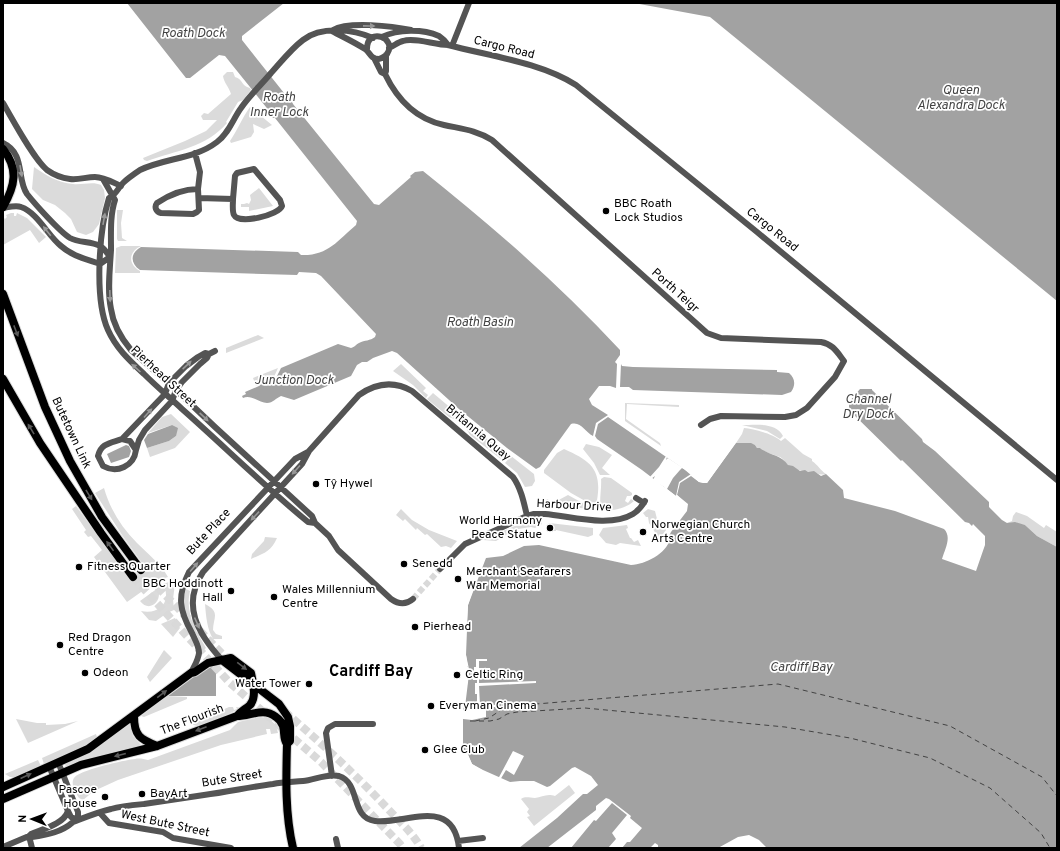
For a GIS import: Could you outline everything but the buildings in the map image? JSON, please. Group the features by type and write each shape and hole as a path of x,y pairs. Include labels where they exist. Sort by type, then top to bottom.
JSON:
{"main road":[{"path":"3,149 11,162 14,178 11,192 3,207"},
{"name":"Butetown Link","path":"3,294 45,406 70,461 102,517 141,570"},
{"path":"3,379 40,443 101,533 133,577"},
{"path":"3,786 88,749 191,673 208,663 222,660 279,704 288,717 290,726 290,741 287,744 286,783 289,827 293,848"},
{"name":"The Flourish","path":"134,716 136,731 140,737 157,746 237,716 253,702 253,684"},
{"path":"237,716 244,716 264,711 271,714 281,722 284,741 287,744"},
{"path":"3,799 81,765 157,746"}],"street":[{"path":"450,45 469,3"},
{"path":"332,31 339,27 353,26 393,27 440,36 450,45"},
{"path":"103,179 114,196 121,186 135,173 147,167 206,149 222,137 253,94 296,46 307,37 332,31 354,32 373,38 411,30"},
{"path":"332,31 367,50 368,53 374,58 379,59 386,55"},
{"path":"382,37 387,42 389,48"},
{"path":"367,50 368,43 373,38"},
{"path":"385,74 386,55 389,48 404,40 450,45"},
{"name":"Cargo Road","path":"450,45 546,70 565,78 576,85 758,232 1057,480"},
{"name":"Porth Teigr","path":"374,58 381,72 385,74 408,107 418,114 439,124 473,131 484,135 499,146 707,333 721,338 821,342 829,344 834,348 844,361 835,377 807,408 796,415 785,417 721,416 710,419 702,425"},
{"path":"3,103 36,156 48,170 69,179 97,177 107,179 121,186"},
{"path":"3,143 12,149 17,158 27,194 57,226 65,234 75,240 101,246 110,257 100,264 74,255 53,239 33,215 25,209 18,207 3,207"},
{"path":"195,153 200,172 198,189 199,210 195,213 160,213 155,207 157,203 167,197 183,191 198,189"},
{"path":"254,169 280,200 282,206 279,211 274,213 248,219 239,219 234,216 233,213 233,199 235,176 237,173 254,169"},
{"name":"Pierhead Street","path":"315,523 308,522 275,494 121,353 111,336 103,318 101,308 101,246 104,215 109,198 114,196 115,200 112,210 110,257 111,309 119,334 131,350 312,516 315,523 329,536 338,550 391,599 400,603 409,602 414,599"},
{"path":"199,198 233,199"},
{"path":"212,352 187,376 176,390 172,401 140,436 136,455 130,464 113,470 103,466 98,456 102,446 122,439 165,394 169,384 198,357 205,353 212,352"},
{"name":"Bute Place","path":"222,660 212,649 194,617 192,601 193,592 203,572 302,464 309,451 359,395 368,389 382,384 394,384"},
{"name":"Britannia Quay","path":"394,384 404,386 412,391 513,477 517,482 527,516"},
{"path":"122,439 130,441 136,450"},
{"name":"Bute Place","path":"191,673 198,659 199,649 182,612 180,599 184,583 189,572 274,480 295,459 309,451"},
{"name":"Harbour Drive","path":"440,569 465,544 527,516 534,514 545,514 611,520 626,518 634,514 645,502 636,498"},
{"path":"332,776 326,733 328,728 335,724 373,724"},
{"path":"49,766 68,811 72,817 78,820 78,812 58,762"},
{"name":"Bute Street","path":"29,836 32,837 50,834 78,820 110,809 215,794 275,783 286,783 332,776 340,777 346,780 353,789 361,812 371,820 383,821 428,816 439,818 449,824 455,833 459,845"},
{"name":"Bute Street","path":"3,847 61,820 67,815 68,811"},
{"name":"West Bute Street","path":"100,813 109,823 163,832 173,838 195,845 230,848"},
{"path":"29,836 32,848"},
{"path":"459,845 483,838"},
{"path":"336,839 338,848"}],"shaded area":[{"path":"227,72 233,72 235,77 251,90 243,100 238,102 226,122 227,123 210,138 200,143 147,161 144,160 143,158 206,131 217,120 203,120 201,116 204,113 208,114 231,94 223,76"},
{"path":"250,107 272,125 264,129 253,124 254,132 251,137 231,143 230,141"},
{"path":"34,167 48,176 62,182 77,184 95,183 101,185 104,190 105,198 99,224 93,232 86,235 77,232 71,219 65,213 55,205 43,200 32,189"},
{"path":"259,188 273,206 249,211 249,207 241,207 241,204 249,204 251,200 250,195"},
{"path":"117,210 123,210 121,223 122,238 127,241 118,241 117,239"},
{"path":"14,213 14,216 16,216 17,213 27,218 46,237 39,243 30,230 3,245 3,217 5,219 7,217 6,215"},
{"path":"121,246 141,246 134,251 131,258 133,265 140,271 140,273 115,273 116,248"},
{"path":"258,335 264,338 226,353 226,348"},
{"path":"401,364 426,388 423,391 428,395 426,398 413,385 393,371"},
{"path":"278,368 273,379 262,382 256,386 253,378"},
{"path":"433,393 497,447 495,450 501,455 504,451 507,453 502,460 470,435 466,428 457,420 449,417 427,399"},
{"path":"625,403 679,405 679,407 627,404 626,419 660,443 661,446 625,421"},
{"path":"171,414 190,432 175,448 150,457 147,448 169,441 176,436 172,425 148,433 162,417"},
{"path":"742,425 771,426 776,428 783,436 780,439 767,431"},
{"path":"744,428 763,432 778,438 781,441 785,438 803,454 812,459 812,461 826,474 822,475 814,472 797,470 789,466 780,457 757,448 755,445 748,443 736,443"},
{"path":"586,444 599,447 612,455 602,468 610,475 600,475 594,463 583,449"},
{"path":"564,449 583,459 594,470 597,476 598,485 596,506 571,493 544,473 544,470 557,453"},
{"path":"511,456 534,474 535,481 532,486 525,487 517,473 505,463"},
{"path":"604,477 611,478 632,493 632,495 627,496 625,501 628,503 631,499 634,501 619,509 602,510 600,504 601,479"},
{"path":"104,488 109,503 121,524 131,537 158,563 168,577 158,580 127,602 94,557 102,550 91,536 88,537 84,532 86,530 72,509 76,506 130,580 145,567 95,493"},
{"path":"568,495 588,506 590,509 549,505 546,501 547,499 553,503"},
{"path":"401,509 412,520 429,530 457,541 451,548 446,546 441,547 427,534 425,535 417,528 416,530 405,519 403,521 396,515"},
{"path":"648,509 655,511 657,519 666,530 660,538 649,523 648,517 646,517 643,513"},
{"path":"1016,512 1027,516 1044,528 1046,525 1057,532 1057,547 1037,536 1025,525 1007,523 1012,521"},
{"path":"542,519 542,524 535,528 531,527 518,529 496,541 483,540 526,521"},
{"path":"549,523 593,528 593,535 588,537 556,530 552,531 547,525"},
{"path":"627,525 628,528 626,529 630,538 634,542 638,540 641,546 606,543 599,535 603,528"},
{"path":"265,537 277,538 270,549 251,559 252,554 264,541"},
{"path":"169,582 175,584 173,599 174,610 156,621 149,620 141,611 148,612 159,609 165,601 166,596 163,584"},
{"path":"158,588 159,598 154,604 147,606 140,601"},
{"path":"186,589 190,591 189,607 192,621 206,648 202,651 197,635 186,614 184,598"},
{"path":"205,604 215,613 213,630 216,634 222,636 222,639 213,639 209,631"},
{"path":"175,618 180,628 173,637 161,624"},
{"path":"164,650 172,658 150,682 147,677"},
{"path":"167,696 187,697 187,699 144,717 141,716"},
{"path":"229,707 233,707 234,710 237,709 236,707 241,708 197,726 190,724"},
{"path":"260,717 267,718 272,721 276,726 278,733 271,734 270,729 266,729 267,734 221,745 118,780 94,791 83,800 79,798 74,788 74,778 84,772 130,760 148,760 230,730 238,722"},
{"path":"16,719 46,723 46,725 65,724 78,721 28,743"},
{"path":"130,724 133,736 142,746 88,759 66,767 65,764 91,751"},
{"path":"96,734 97,737 83,747 44,764 42,758"},
{"path":"38,760 41,766 16,777 10,777 5,774"},
{"path":"569,785 575,793 534,826 527,817 530,816 527,812 529,809 521,799 526,797 535,798 547,795 555,796"}],"water":[{"name":"Roath Basin","path":"127,3 284,3 242,36 242,40 284,93 290,96 293,104 374,204 379,205 415,172 423,171 525,257 574,302 620,350 620,355 615,362 617,364 616,388 610,386 599,386 589,399 592,405 608,415 596,423 593,436 580,425 574,423 571,424 540,467 536,469 507,448 459,409 397,353 392,351 357,365 351,376 294,400 281,396 271,402 264,403 249,397 243,398 242,396 246,394 245,392 259,386 263,382 275,380 281,368 338,344 352,348 359,343 375,337 376,334 321,276 316,273 299,272 297,275 140,270 134,264 133,255 137,249 141,247 298,252 301,255 310,255 332,246 356,225 357,221 275,118 273,118 266,111 266,107 225,56 219,55 190,78 186,78"},
{"name":"Queen Alexandra Dock","path":"634,3 1057,3 1057,301 710,17"},
{"path":"621,364 622,366 633,367 777,370 777,372 789,373 794,379 794,384 791,392 782,395 633,390 629,387 620,387"},
{"name":"Cardiff Bay","path":"860,389 872,389 922,439 923,442 935,451 989,502 989,507 1002,520 1007,523 1015,522 1025,525 1037,536 1057,547 1057,848 767,848 759,840 749,835 738,837 718,848 658,848 658,845 655,843 650,848 622,848 627,842 630,842 642,828 630,818 631,816 606,798 596,806 596,810 547,848 519,848 557,818 583,794 587,794 598,785 591,776 575,767 547,787 534,781 510,782 472,764 466,750 463,750 463,707 465,707 469,674 466,655 468,605 486,558 503,556 524,546 539,545 631,565 643,563 660,554 668,544 671,532 687,511 688,504 677,495 680,483 691,476 699,482 707,483 736,443 751,443 757,448 779,457 788,465 793,466 800,471 814,471 821,476 826,474 843,490 844,498 895,511 944,529 948,539 942,559 976,571 985,545 985,536 973,524 972,526 965,522 849,410 849,402"},
{"path":"608,417 691,474 679,482 676,496 597,439 595,436 598,424"},
{"path":"172,425 178,428 176,436 169,441 147,448 144,440 148,434"},
{"path":"126,445 129,446 131,451 129,457 111,463 107,454"},
{"path":"216,665 216,696 168,696 205,668"},
{"path":"612,803 627,815 612,833 616,839 608,848 571,848 594,820 596,821"}],"pier":[{"path":"735,441 737,441 707,483 699,482 682,468 673,478 667,489 683,501 666,491 664,487 653,480 655,476 651,479 649,478 666,456 666,460 668,458 687,469 701,481 705,482"},
{"path":"486,556 468,605 465,649 469,669 469,676 474,674 476,659 487,659 487,661 479,661 479,668 490,668 490,670 479,670 479,675 490,675 490,677 479,677 479,683 536,681 536,683 479,686 480,705 498,705 498,707 486,707 486,717 472,720 463,719 463,750 466,750 472,764 493,777 470,765 465,752 462,752 461,750 461,707 462,705 464,706 463,711 466,710 466,707 476,707 477,705 475,683 477,683 477,680 473,680 472,678 466,681 468,671 466,668 468,666 466,666 467,662 465,663 466,659 464,659 464,655 466,605"},
{"path":"467,686 465,700 463,700 465,696 463,696 463,693 466,691 465,687"},
{"path":"513,751 524,756 514,775 506,770 500,780 498,779"}],"ferry route":[{"path":"475,721 489,718 504,708 512,706 778,684 950,726 1042,777 1057,796"},
{"path":"470,721 490,721 499,719 507,714 517,712 585,708 785,727 850,738 930,758 990,788 1041,833 1050,848"}],"tunnel":[{"path":"413,599 440,569"},
{"path":"141,570 231,663"},
{"path":"133,577 229,682 321,762 403,848"},
{"path":"284,711 324,746 362,783 406,827 421,848"}],"place":[{"name":"BBC Roath Lock Studios","path":"606,211"},
{"name":"Tŷ Hywel","path":"316,484"},
{"name":"World Harmony Peace Statue","path":"550,528"},
{"name":"Norwegian Church Arts Centre","path":"643,532"},
{"name":"Senedd","path":"404,564"},
{"name":"Fitness Quarter","path":"79,567"},
{"name":"Merchant Seafarers War Memorial","path":"458,579"},
{"name":"BBC Hoddinott Hall","path":"231,591"},
{"name":"Wales Millennium Centre","path":"274,597"},
{"name":"Pierhead","path":"415,627"},
{"name":"Red Dragon Centre","path":"60,645"},
{"name":"Odeon","path":"85,673"},
{"name":"Celtic Ring","path":"457,675"},
{"name":"Water Tower","path":"309,684"},
{"name":"Everyman Cinema","path":"431,706"},
{"name":"Glee Club","path":"425,750"},
{"name":"BayArt","path":"142,794"},
{"name":"Pascoe House","path":"105,797"}],"district":[{"name":"Cardiff Bay","path":"371,672"}],"water label":[{"name":"Roath Dock","path":"193,34"},
{"name":"Roath Inner Lock","path":"279,106"},
{"name":"Junction Dock","path":"294,381"},
{"name":"Channel Dry Dock","path":"868,408"}]}
